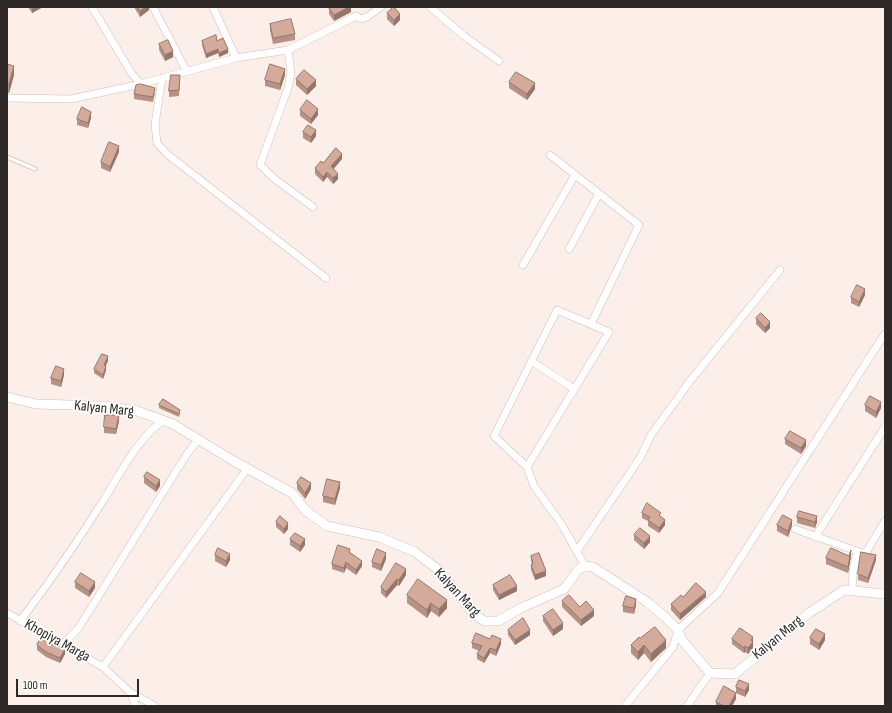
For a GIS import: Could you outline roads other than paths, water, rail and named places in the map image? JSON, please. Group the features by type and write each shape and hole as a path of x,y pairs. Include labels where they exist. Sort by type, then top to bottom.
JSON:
{"street":[{"path":"92,7 132,74 141,84"},
{"path":"153,7 186,70"},
{"path":"213,7 236,58"},
{"path":"7,98 71,99 141,84 186,70 236,58 288,50 356,16 361,19 367,17 381,7"},
{"path":"430,7 464,36 499,61"},
{"path":"288,50 291,72 288,88 260,165 276,180 313,207"},
{"path":"162,78 154,124 157,143 167,154 326,278"},
{"path":"550,155 639,225 591,324"},
{"path":"523,265 575,175"},
{"path":"569,249 599,194"},
{"path":"577,551 640,458 651,435 700,369 780,270"},
{"path":"527,467 609,332 556,310 494,436 527,467 534,486 562,525 585,566 593,567 647,602 678,630 681,638 710,673 687,706"},
{"path":"625,706 672,647 678,630 718,593 884,335"},
{"path":"531,361 574,389"},
{"name":"Kalyan Marg","path":"7,397 36,404 104,406 137,411 173,424 292,494 306,511 327,526 379,537 415,552 440,571 472,612 484,621 498,621 521,608 564,589 578,570 585,566"},
{"path":"20,621 62,564 134,454 154,427 163,420"},
{"path":"815,536 885,427"},
{"path":"62,645 78,629 198,440"},
{"path":"103,667 247,468"},
{"path":"795,529 865,554 885,521"},
{"path":"852,590 853,572 857,551"},
{"name":"Kalyan Marg","path":"710,673 735,674 809,614 844,590 885,594"},
{"name":"Khopiya Marga","path":"7,613 103,667 130,692 136,706"},
{"path":"130,692 155,706"}],"lane":[{"path":"7,157 34,169"}]}
